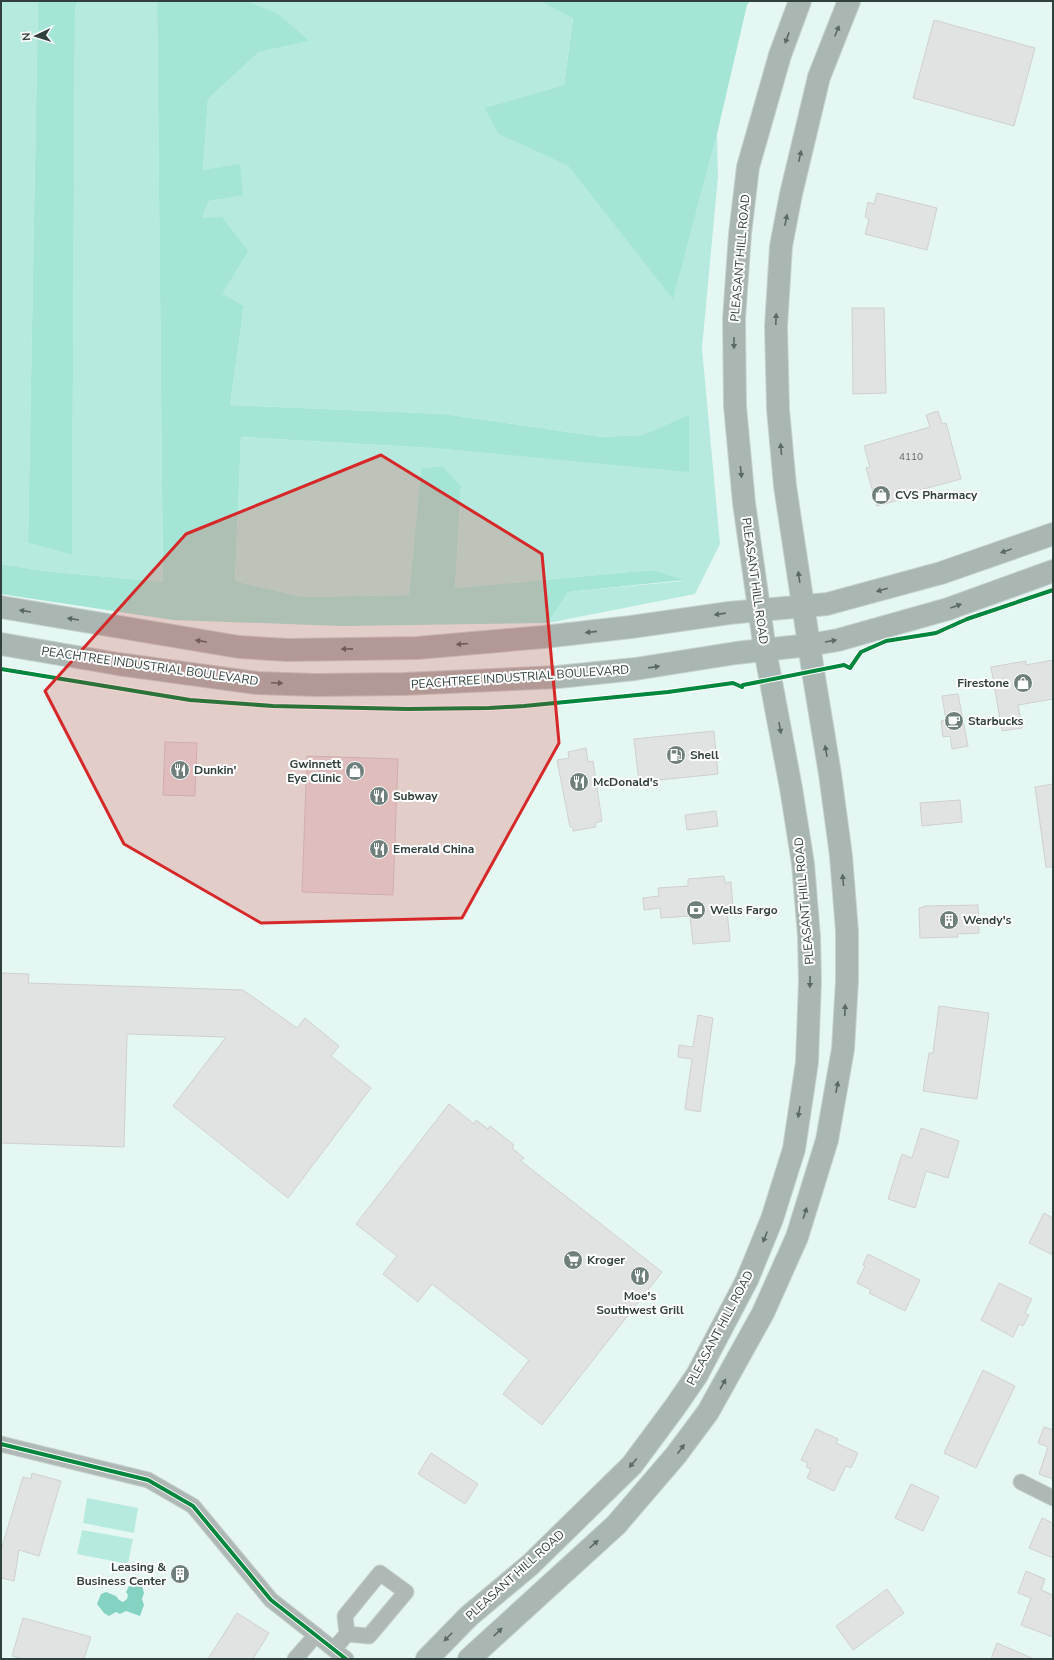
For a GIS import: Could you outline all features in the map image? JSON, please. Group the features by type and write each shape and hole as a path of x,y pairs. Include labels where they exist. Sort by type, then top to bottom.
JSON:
{"highway":[{"name":"PLEASANT HILL ROAD","path":"427,1659 470,1616 530,1565 632,1465 675,1407 697,1375 741,1294 772,1220 795,1141 807,1062 810,981 809,936 803,864 791,788 765,650 744,503 735,406 734,311 740,234 748,167 780,55 800,1"},
{"path":"469,1659 616,1525 676,1455 708,1412 763,1313 797,1237 826,1140 839,1078 843,1049 847,981 847,931 841,856 785,486 778,408 776,327 781,246 791,194 819,77 849,1"},
{"path":"1,608 239,647 288,650 425,647 624,628 729,612 759,611 827,604 941,574 1053,534"},
{"name":"PEACHTREE INDUSTRIAL BOULEVARD","path":"1,644 204,676 257,682 316,685 404,684 573,676 635,670 736,653 810,645 862,634 948,609 1053,571"}],"street":[{"path":"1,1444 148,1480 193,1506 271,1600 346,1659"},
{"path":"1021,1482 1053,1498"},
{"path":"334,1649 347,1634"},
{"path":"296,1659 316,1635"}],"highlighted area":[{"path":"381,455 542,554 559,743 462,918 261,923 124,844 45,691 186,534"}],"shaded area":[{"path":"1,1 38,1 28,543 72,555 75,7 78,1 157,1 163,582 44,571 1,564"},
{"path":"38,1 78,1 75,7 72,555 28,543"},
{"path":"157,1 247,1 277,13 310,41 259,52 208,99 203,170 240,164 243,195 209,201 202,218 222,217 248,251 222,294 244,306 230,405 444,414 602,437 643,435 689,415 689,472 432,448 241,437 235,581 303,597 409,595 421,469 442,466 461,486 455,588 652,570 684,580 568,592 548,623 343,626 173,620 1,594 1,564 44,571 163,582"},
{"path":"247,1 540,1 573,17 564,85 486,108 498,134 568,166 673,298 717,134 718,177 702,348 720,544 695,594 548,623 568,592 683,581 652,570 455,588 461,486 421,470 409,595 303,597 235,581 241,437 432,448 689,471 688,416 643,435 602,437 444,414 230,405 244,306 222,295 202,218 209,201 243,194 203,170 208,99 259,52 310,41 277,13"},
{"path":"540,1 750,1 747,5 717,134 673,299 568,166 498,134 485,108 564,85 573,18"},
{"path":"87,1498 138,1508 134,1533 83,1523"},
{"path":"82,1530 133,1539 128,1564 77,1554"},
{"path":"136,1584 142,1586 144,1593 142,1599 144,1605 140,1616 126,1611 120,1614 116,1612 109,1616 104,1613 97,1604 101,1594 106,1592 116,1596 123,1602 127,1599 128,1595 126,1592 129,1586"}],"building":[{"path":"934,20 1035,48 1014,126 913,98"},
{"path":"877,193 937,208 927,250 865,234 869,219 865,217 868,202 874,204"},
{"path":"852,308 884,308 886,393 853,394"},
{"path":"938,411 942,424 946,423 961,479 912,492 913,496 877,506 866,468 870,467 864,446 930,427 926,415"},
{"name":"Firestone","path":"1053,660 1053,699 1018,705 1022,728 1002,731 991,667 1026,661 1026,665"},
{"name":"Starbucks","path":"958,694 968,746 952,749 950,736 943,737 941,721 946,720 942,696"},
{"path":"714,731 718,774 639,782 634,739"},
{"path":"165,742 197,743 195,796 163,795"},
{"name":"McDonald's","path":"586,748 588,762 593,761 602,821 595,823 596,827 573,831 573,827 570,827 557,760 569,758 568,752"},
{"path":"307,756 398,759 393,895 302,892"},
{"path":"1053,784 1053,867 1046,867 1035,787"},
{"path":"960,800 962,822 922,826 920,803"},
{"path":"716,811 718,826 687,830 685,815"},
{"name":"Wells Fargo","path":"724,876 725,883 731,882 733,910 727,911 730,941 693,944 690,916 661,918 660,908 644,910 643,898 659,896 658,888 688,886 688,879"},
{"name":"Wendy's","path":"978,905 979,933 957,934 958,937 920,938 919,908 924,906"},
{"path":"1,973 29,974 28,983 243,990 297,1028 305,1018 339,1046 331,1056 371,1088 288,1198 173,1106 226,1037 127,1034 124,1147 1,1143"},
{"path":"939,1006 989,1013 977,1099 923,1091 929,1053 933,1053"},
{"path":"698,1015 713,1018 700,1112 685,1109 692,1059 678,1057 679,1045 693,1047"},
{"path":"449,1104 474,1124 476,1120 488,1129 490,1126 514,1145 512,1148 524,1158 521,1161 662,1272 542,1425 503,1394 529,1360 432,1284 418,1302 383,1274 397,1256 356,1224"},
{"path":"921,1128 959,1141 948,1178 926,1171 915,1208 888,1199 902,1154 912,1158"},
{"path":"1044,1213 1053,1218 1053,1255 1029,1243"},
{"path":"868,1254 920,1280 905,1311 869,1293 871,1290 857,1283 865,1266 863,1265"},
{"path":"999,1283 1032,1299 1025,1313 1029,1315 1023,1326 1019,1324 1013,1337 981,1320"},
{"path":"983,1370 1015,1386 976,1468 944,1453"},
{"path":"1044,1427 1053,1430 1053,1479 1039,1474 1048,1447 1038,1443"},
{"path":"816,1429 838,1439 836,1443 858,1453 851,1468 846,1466 834,1491 807,1478 811,1469 806,1467 808,1463 801,1460"},
{"path":"431,1453 478,1484 465,1504 418,1474"},
{"path":"32,1473 61,1481 39,1556 19,1550 14,1581 1,1578 1,1550 23,1477 31,1479"},
{"path":"911,1484 939,1497 923,1531 895,1518"},
{"path":"1042,1518 1053,1523 1053,1558 1029,1548"},
{"path":"1026,1571 1045,1579 1041,1590 1053,1595 1053,1637 1021,1625 1031,1598 1018,1593"},
{"path":"887,1589 904,1613 853,1650 836,1626"},
{"path":"237,1613 269,1633 253,1659 208,1659"},
{"path":"23,1618 91,1637 84,1659 24,1659 12,1656"},
{"path":"997,1643 1034,1659 991,1659"}],"cycle path":[{"path":"1,669 190,700 273,706 408,709 524,706 668,692 733,683 742,687 743,685 844,665 850,668 861,652 886,641 936,633 967,619 1053,590"},
{"path":"1,1444 148,1480 193,1506 271,1600 346,1659"}],"place":[{"name":"CVS Pharmacy","path":"881,495"},
{"name":"Firestone","path":"1023,683"},
{"name":"Starbucks","path":"954,721"},
{"name":"Shell","path":"676,755"},
{"name":"Dunkin'","path":"180,770"},
{"name":"Gwinnett Eye Clinic","path":"355,771"},
{"name":"McDonald's","path":"579,782"},
{"name":"Subway","path":"379,796"},
{"name":"Emerald China","path":"379,849"},
{"name":"Wells Fargo","path":"696,910"},
{"name":"Wendy's","path":"949,920"},
{"name":"Kroger","path":"573,1260"},
{"name":"Moe's Southwest Grill","path":"640,1276"},
{"name":"Leasing & Business Center","path":"180,1574"}]}
